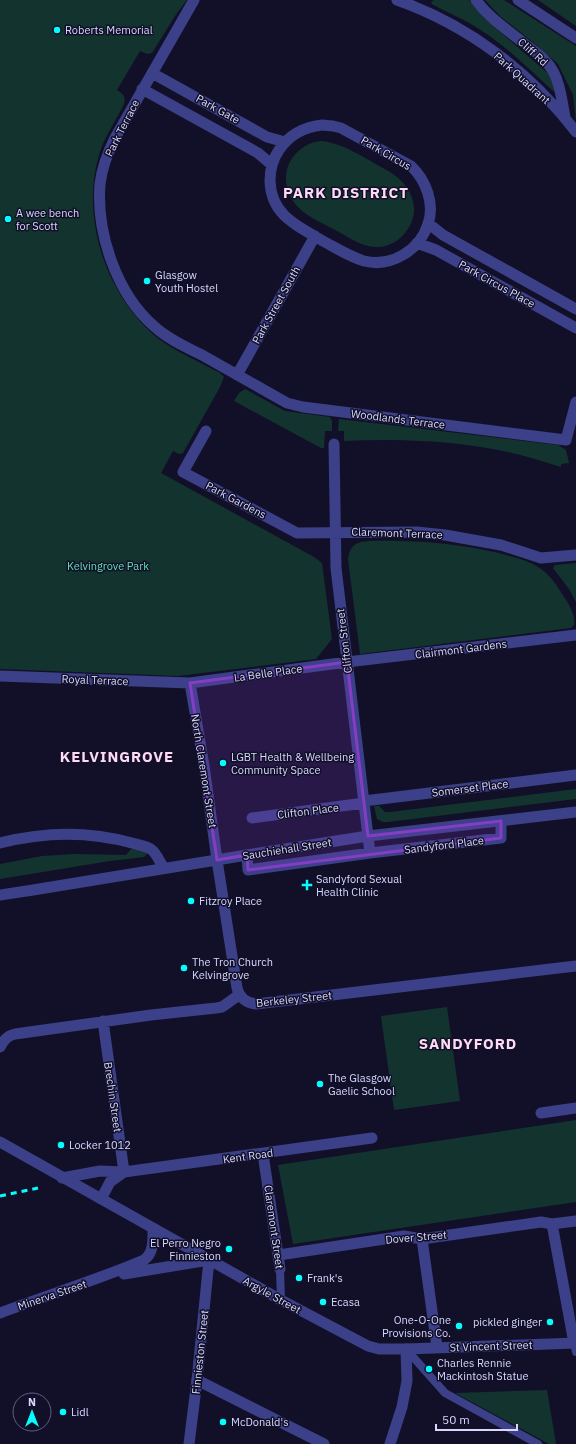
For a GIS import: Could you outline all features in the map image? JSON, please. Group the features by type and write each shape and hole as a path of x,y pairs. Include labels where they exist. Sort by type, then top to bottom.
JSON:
{"street":[{"name":"Park Terrace","path":"194,0 142,89 115,138 106,158 102,172 100,198 103,228 109,254 119,280 137,308 153,326 171,338 237,375"},
{"name":"Park Quadrant","path":"397,0 416,7 466,32 504,58 566,118 576,132"},
{"name":"Cliff Rd","path":"476,0 496,21 533,50 553,71 557,79 566,118"},
{"path":"518,0 576,38"},
{"name":"Park Gate","path":"152,73 267,137 285,142"},
{"name":"Park Gate","path":"142,89 258,153 272,165"},
{"name":"Park Circus","path":"313,126 333,126 341,128 404,162 417,172 423,180 430,202 430,214 424,234 409,251 396,259 373,263 353,257 315,236 284,216 277,207 271,193 270,171 272,165 277,153 285,142 296,133 313,126"},
{"name":"Park Circus Place","path":"428,223 443,235 576,309"},
{"name":"Park Street South","path":"237,375 315,236"},
{"name":"Park Circus Place","path":"417,243 436,250 576,328"},
{"path":"522,298 531,284"},
{"name":"Woodlands Terrace","path":"237,375 287,403 303,407 566,440 576,402"},
{"name":"Park Gardens","path":"206,431 184,472 296,533 335,532"},
{"name":"Clifton Street","path":"334,444 336,568 368,836"},
{"name":"Claremont Terrace","path":"335,532 417,532 445,534 501,545 541,558 576,555"},
{"name":"Clairmont Gardens","path":"347,662 576,635"},
{"name":"La Belle Place","path":"190,683 347,662"},
{"name":"Royal Terrace","path":"0,676 190,683"},
{"name":"North Claremont Street","path":"190,683 218,860"},
{"name":"Somerset Place","path":"364,802 576,775"},
{"name":"Clifton Place","path":"252,818 364,802"},
{"name":"Sauchiehall Street","path":"0,894 40,889 368,836 576,812"},
{"name":"Sandyford Place","path":"247,855 248,870 370,853 501,838 501,821"},
{"path":"0,842 48,835 83,834 109,837 148,847 155,853 164,868"},
{"path":"368,836 370,853"},
{"path":"218,860 234,973 239,995"},
{"name":"Berkeley Street","path":"0,1047 4,1040 15,1034 156,1014 222,1007 239,995 249,1003 256,1004 576,966"},
{"name":"Brechin Street","path":"103,1021 124,1172"},
{"path":"541,1113 576,1108"},
{"name":"Kent Road","path":"62,1178 100,1171 124,1172 372,1138"},
{"name":"Argyle Street","path":"0,1142 281,1300 368,1346 379,1349 406,1349"},
{"name":"Claremont Street","path":"263,1154 279,1255 281,1300"},
{"path":"102,1199 110,1182 124,1172"},
{"name":"Dover Street","path":"279,1255 404,1236 422,1239 541,1222 552,1224 576,1221"},
{"path":"552,1224 575,1346"},
{"name":"Minerva Street","path":"0,1313 51,1294 104,1277 148,1258 152,1252 153,1228"},
{"path":"422,1239 437,1347"},
{"name":"Minerva Street","path":"104,1277 210,1260"},
{"name":"Finnieston Street","path":"189,1444 198,1380 210,1260"},
{"name":"St Vincent Street","path":"406,1349 437,1347 575,1346"},
{"path":"390,1444 402,1407 407,1381 406,1349"},
{"path":"406,1349 445,1393 538,1444"},
{"path":"198,1380 324,1444"}],"highlighted area":[{"path":"347,662 368,836 501,821 501,838 248,870 247,855 217,860 190,683"}],"green space":[{"name":"Kelvingrove Park","path":"0,0 187,0 152,53 147,54 140,51 117,90 124,96 124,104 101,148 94,180 93,205 96,231 102,256 112,280 125,302 141,322 166,344 180,353 220,373 224,377 220,387 183,453 179,454 173,451 161,473 314,557 322,563 332,639 316,659 178,676 0,669"},
{"path":"434,0 469,0 483,17 551,76 556,90 552,90 516,57 476,27 432,4 431,2"},
{"path":"485,0 504,0 576,46 576,122 573,95 558,64 500,16"},
{"path":"538,0 576,0 576,26"},
{"path":"321,141 339,145 357,153 395,175 403,183 412,197 414,208 411,223 408,229 397,240 391,244 383,246 371,247 365,245 311,217 291,199 286,177 291,160 300,149 312,143"},
{"path":"245,389 285,411 330,417 332,421 332,431 325,431 324,448 321,448 234,401 239,393"},
{"path":"339,419 558,445 566,450 569,463 561,464 561,467 502,451 430,441 344,441 344,431 338,431"},
{"path":"369,541 402,541 450,545 499,553 526,561 541,569 554,582 572,610 574,625 571,628 360,654 348,559 350,550 354,545"},
{"path":"576,563 576,602 569,589 553,568 555,565"},
{"path":"576,789 576,799 388,822 383,822 377,819 374,806 379,806 385,812 390,812"},
{"path":"133,847 146,851 147,854 144,857 0,879 0,864 42,856 75,854 126,855"},
{"path":"447,1007 460,1101 394,1110 381,1016"},
{"path":"576,1120 576,1202 293,1244 278,1165"},
{"path":"547,1390 556,1444 549,1444 455,1393"}],"railway":[{"path":"0,1196 38,1188"}],"place":[{"name":"Roberts Memorial","path":"57,30"},
{"name":"A wee bench for Scott","path":"8,219"},
{"name":"Glasgow Youth Hostel","path":"147,281"},
{"name":"LGBT Health & Wellbeing Community Space","path":"223,763"},
{"name":"Sandyford Sexual Health Clinic","path":"307,885"},
{"name":"Fitzroy Place","path":"191,901"},
{"name":"The Tron Church Kelvingrove","path":"184,968"},
{"name":"The Glasgow Gaelic School","path":"320,1084"},
{"name":"Locker 1012","path":"61,1145"},
{"name":"El Perro Negro Finnieston","path":"229,1249"},
{"name":"Frank's","path":"299,1278"},
{"name":"Ecasa","path":"323,1302"},
{"name":"pickled ginger","path":"550,1322"},
{"name":"One-O-One Provisions Co.","path":"459,1326"},
{"name":"Charles Rennie Mackintosh Statue","path":"429,1369"},
{"name":"Lidl","path":"63,1412"},
{"name":"McDonald's","path":"223,1422"}],"district":[{"name":"PARK DISTRICT","path":"346,193"},
{"name":"KELVINGROVE","path":"117,757"},
{"name":"SANDYFORD","path":"468,1044"}]}
